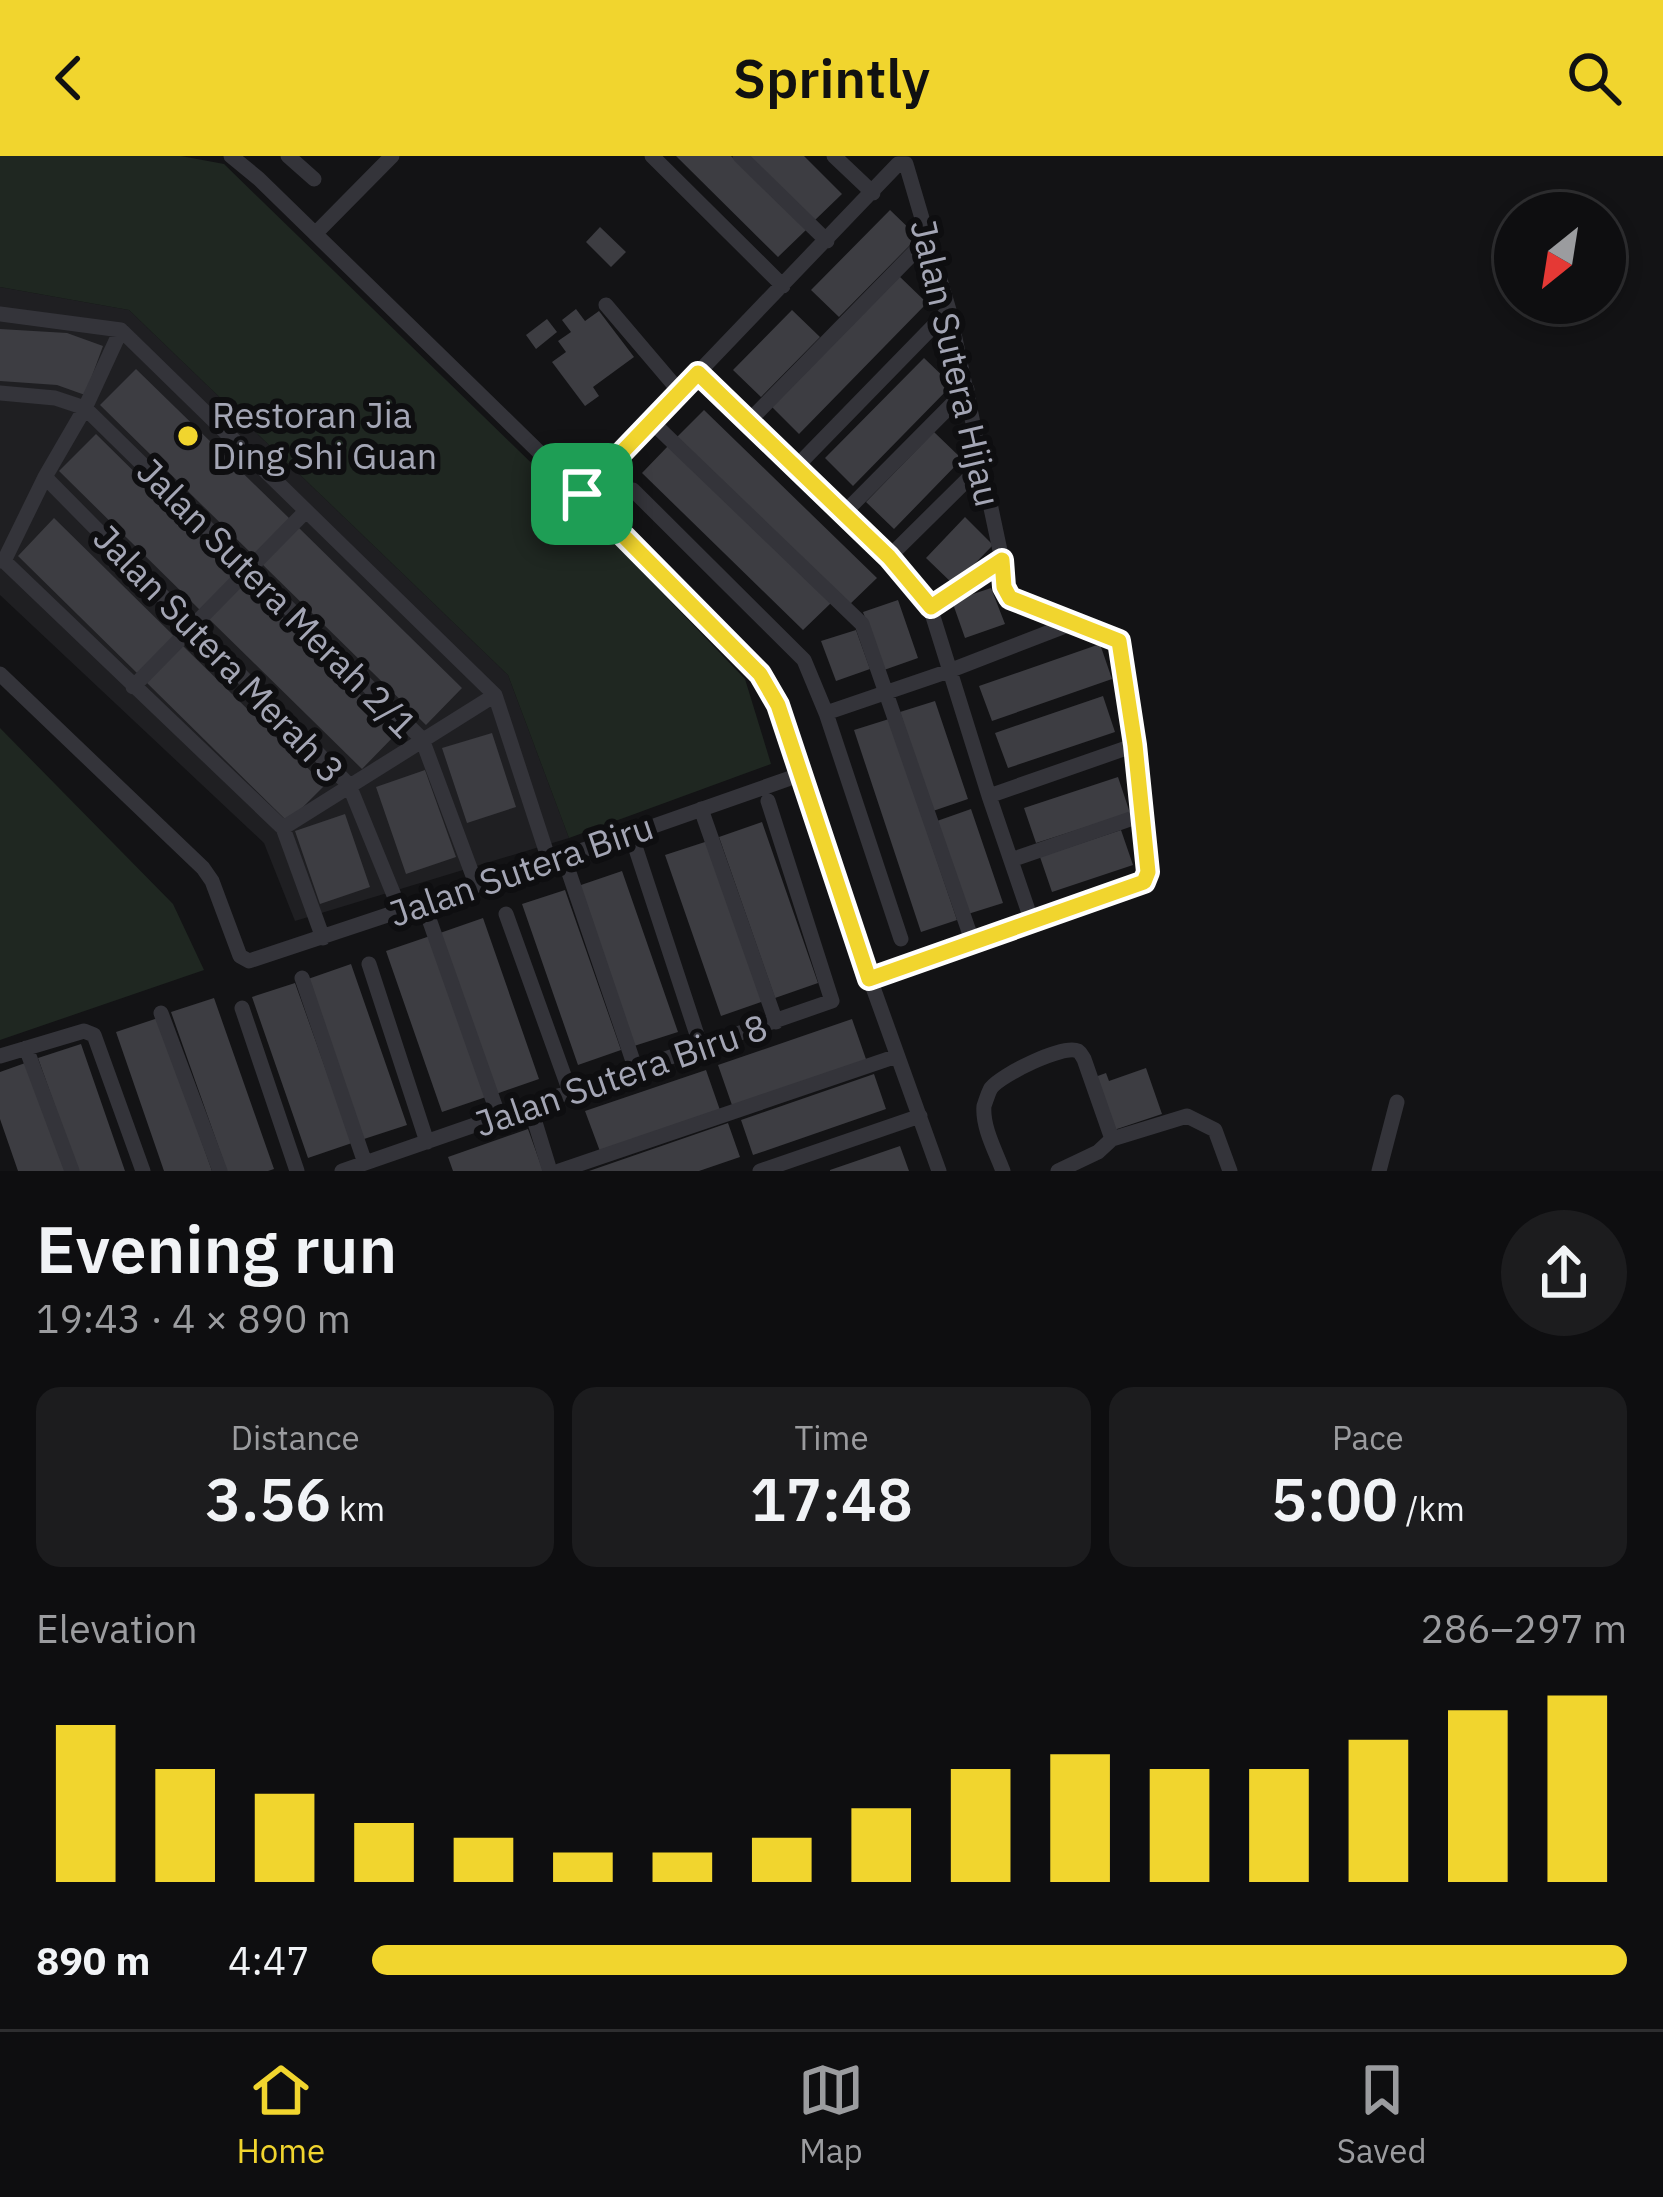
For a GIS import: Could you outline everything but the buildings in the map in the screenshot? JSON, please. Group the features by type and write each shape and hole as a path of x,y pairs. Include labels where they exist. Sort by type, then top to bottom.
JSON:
{"street":[{"path":"232,156 582,494 760,674 778,705 939,1171"},
{"path":"288,156 314,179"},
{"path":"652,156 783,286"},
{"path":"740,156 827,241"},
{"name":"Jalan Sutera Hijau","path":"834,156 873,193 898,164 906,164 949,310 1010,598 1119,641 1148,872 1138,885 1032,922"},
{"path":"315,234 385,158"},
{"path":"582,494 873,193"},
{"path":"748,422 928,238"},
{"path":"606,305 680,392"},
{"path":"796,467 949,310"},
{"path":"0,314 121,330 495,695 636,1070"},
{"path":"121,330 86,408 2,561 283,827 323,938"},
{"path":"698,373 889,557 931,607 1032,922 869,979"},
{"path":"844,513 967,389"},
{"path":"0,393 55,398 86,408"},
{"name":"Jalan Sutera Merah 2/1","path":"86,408 422,739 476,884"},
{"path":"652,422 862,624 973,943"},
{"path":"889,557 982,465"},
{"name":"Jalan Sutera Merah 3","path":"45,477 349,785 400,910"},
{"path":"633,490 804,660 902,939"},
{"path":"133,687 306,511"},
{"path":"931,607 1002,560"},
{"path":"826,713 1073,623"},
{"name":"Jalan Sutera Biru","path":"0,674 203,868 240,956 249,961 802,774"},
{"path":"283,827 495,695"},
{"path":"989,796 1135,745"},
{"name":"Jalan Sutera Biru 8","path":"342,1171 832,1001 768,801"},
{"path":"701,809 776,1022"},
{"path":"1011,860 1142,815"},
{"path":"631,834 701,1048"},
{"path":"423,902 500,1117"},
{"path":"506,914 570,1093"},
{"path":"369,964 428,1142"},
{"path":"302,978 365,1163"},
{"path":"242,1008 297,1171"},
{"path":"161,1012 220,1171"},
{"path":"0,1056 83,1031 94,1035 142,1171"},
{"path":"26,1048 72,1171"},
{"path":"1003,1171 985,1121 984,1103 1003,1078 1052,1054 1079,1052 1112,1139"},
{"path":"530,1106 555,1171 897,1056"},
{"path":"1379,1171 1397,1102"},
{"path":"1058,1171 1098,1152 1112,1139 1187,1115 1215,1130 1231,1171"},
{"path":"760,1171 920,1116"}],"shaded area":[{"path":"0,156 181,156 224,164 627,556 745,679 771,764 569,838 508,675 129,310 0,287"},
{"path":"0,287 129,310 508,675 569,838 295,921 264,843 0,595"},
{"path":"0,728 173,904 204,970 0,1040"}],"place":[{"name":"Restoran Jia Ding Shi Guan","path":"188,436"}],"route":[{"path":"698,373 889,557 931,607 1002,560 1004,587 1010,598 1115,638 1121,646 1135,745 1148,872 1144,882 869,979 778,705 760,674 582,494 698,373"}]}
